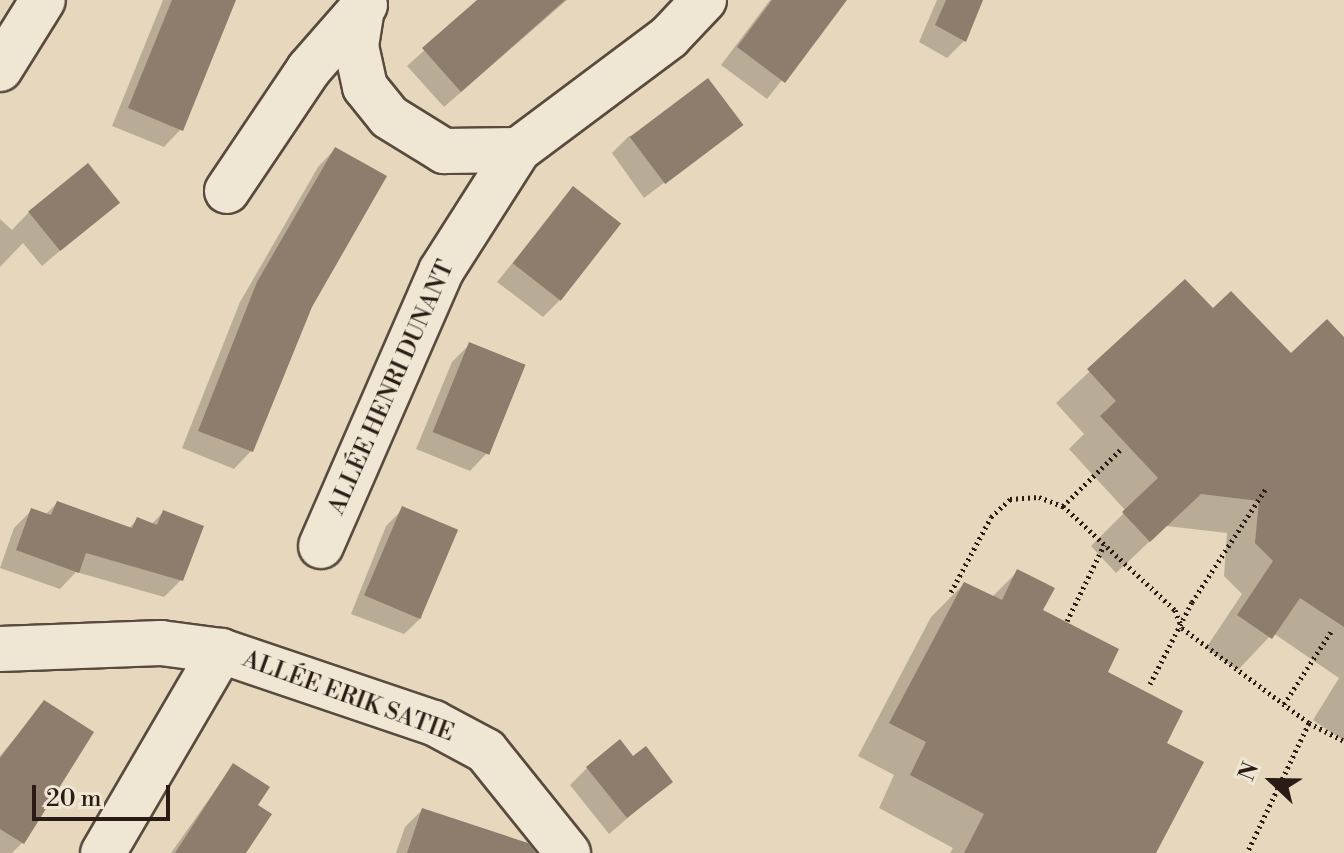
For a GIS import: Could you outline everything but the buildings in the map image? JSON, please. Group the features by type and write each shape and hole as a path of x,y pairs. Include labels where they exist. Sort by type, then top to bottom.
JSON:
{"street":[{"path":"0,69 43,0"},
{"name":"ALLÉE HENRI DUNANT","path":"321,546 441,271 518,150 669,37 704,0"},
{"path":"365,4 356,46 365,87 389,117 444,151 518,150"},
{"path":"227,191 309,69 365,4"},
{"name":"ALLÉE ERIK SATIE","path":"0,649 161,643 221,651 434,723 486,751 568,853"},
{"name":"ALLÉE ERIK SATIE","path":"103,853 221,651"}],"path":[{"path":"1063,506 1120,450"},
{"path":"1150,684 1182,628 1192,602 1267,487"},
{"path":"951,592 991,517 1010,499 1039,497 1063,506 1175,610 1182,628 1309,723 1344,741"},
{"path":"1067,621 1104,545"},
{"path":"1284,704 1331,632"},
{"path":"1247,853 1309,723"}]}
